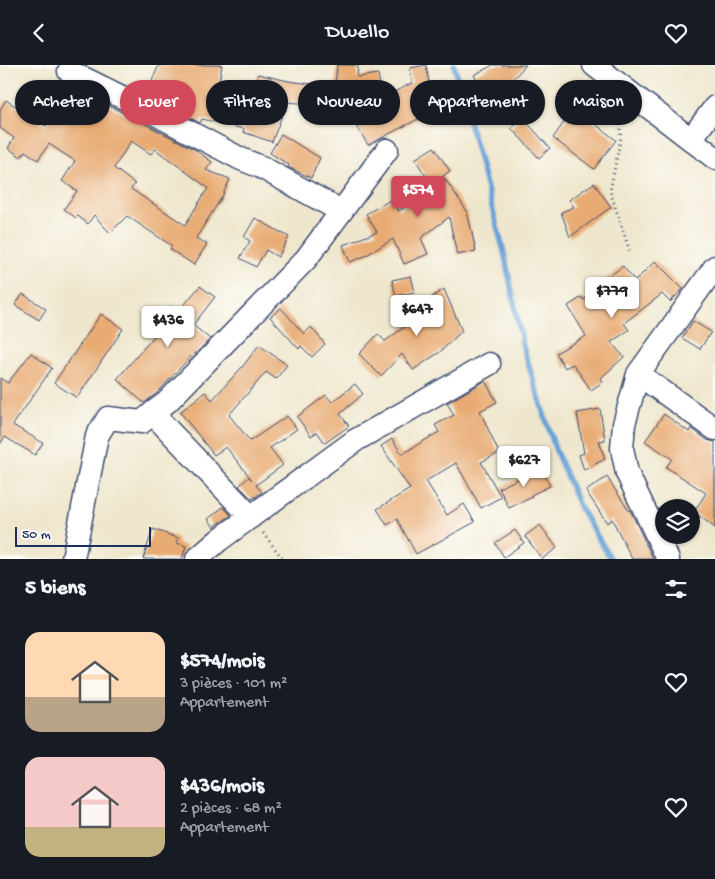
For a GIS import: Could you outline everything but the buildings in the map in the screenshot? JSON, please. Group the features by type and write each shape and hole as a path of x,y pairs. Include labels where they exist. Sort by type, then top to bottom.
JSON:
{"street":[{"path":"594,65 613,80"},
{"path":"69,71 241,159 261,167 341,211"},
{"path":"642,102 715,158"},
{"path":"691,139 715,107"},
{"path":"73,559 97,436 108,418 142,421 167,402 306,259 387,150"},
{"path":"668,559 627,473 622,449 624,424 638,374 715,267"},
{"path":"197,559 250,517 356,441 489,364"},
{"path":"638,374 715,429"},
{"path":"155,411 155,415 250,517"}],"path":[{"path":"620,125 621,137 610,191 630,252"},
{"path":"250,517 283,559"}],"waterway":[{"path":"454,65 504,252 523,347 555,449 580,508 611,559"}]}
